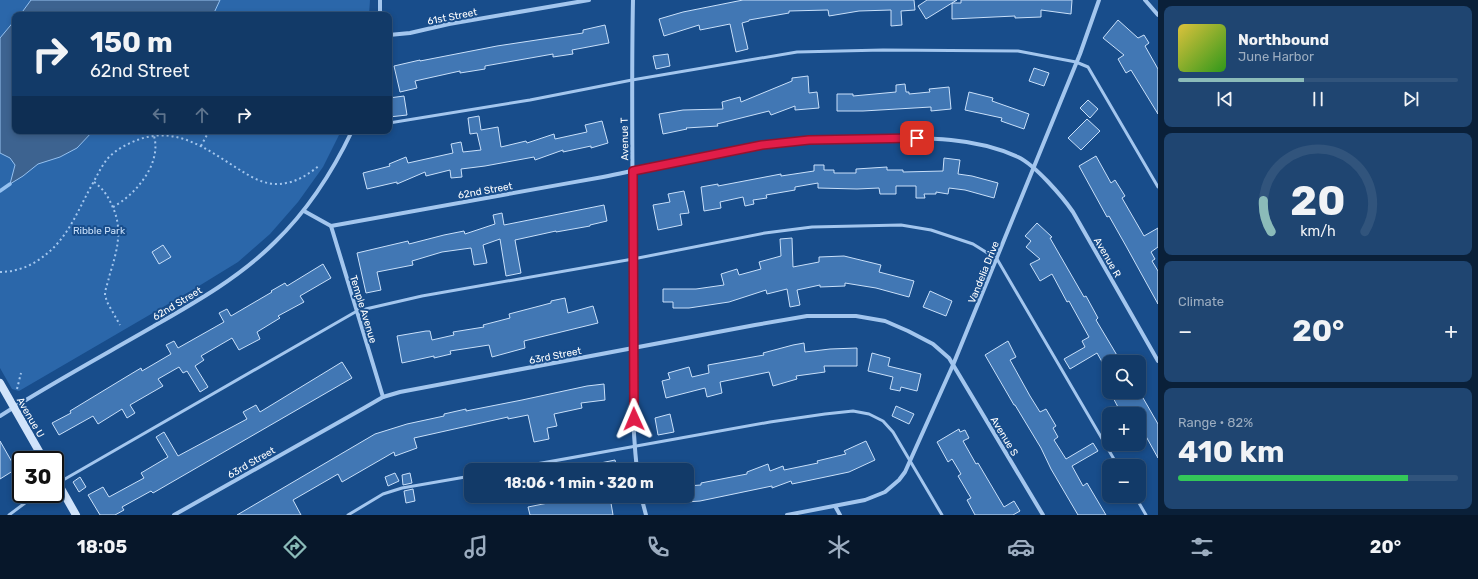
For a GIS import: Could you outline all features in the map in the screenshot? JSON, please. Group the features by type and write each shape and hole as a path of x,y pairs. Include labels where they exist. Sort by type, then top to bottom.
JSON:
{"street":[{"path":"380,0 380,12"},
{"name":"61st Street","path":"392,35 410,33 589,0"},
{"name":"Avenue T","path":"633,0 633,348 634,446 636,463"},
{"name":"Vandelia Drive","path":"787,515 865,500 885,492 899,480 904,472 953,365 1076,62 1099,0"},
{"path":"1145,0 1158,15"},
{"path":"331,226 304,211 328,176 350,134"},
{"name":"62nd Street","path":"331,226 633,171 762,145 809,140 917,138 959,140 990,147 1019,158 1033,168"},
{"name":"Avenue R","path":"1033,168 1064,200 1073,212 1158,360"},
{"name":"62nd Street","path":"0,416 192,304 230,280 253,263 304,211"},
{"name":"Temple Avenue","path":"331,226 383,397"},
{"name":"63rd Street","path":"174,515 383,397 400,392 807,316 856,316 884,321 933,344 949,358 953,365"},
{"name":"Avenue S","path":"953,365 1043,515"},
{"name":"Avenue U","path":"0,383 39,451"},
{"path":"64,495 76,515"},
{"path":"643,503 646,515"},
{"path":"835,506 840,515"}],"lane":[{"path":"392,123 530,100 632,80 797,52 883,50 1018,51 1076,62 1088,67 1158,187"},
{"path":"64,477 357,311 422,296 781,231 812,227 901,225 931,230 973,244 996,259 1114,459"},
{"path":"541,463 770,422 853,411 869,414 883,421 893,432 942,515"},
{"path":"348,515 383,494 402,488 464,477"},
{"path":"9,515 25,503"},
{"path":"1140,503 1146,515"}],"path":[{"path":"201,146 207,134"},
{"path":"0,272 17,270 30,265 54,248 68,231 104,164 118,150 140,139 164,135 183,138 201,146 249,176 257,180 274,184 285,184 300,179 320,165"},
{"path":"113,207 131,195 148,173 154,157 156,140 154,136"},
{"path":"94,182 102,188 113,207 116,217 119,237 118,247 105,295 107,302 120,325"},
{"path":"17,389 20,373"}],"green space":[{"name":"Ribble Park","path":"0,0 370,0 369,12 12,12 12,134 340,134 323,167 298,202 270,234 238,262 19,391 12,389 0,368"}],"shaded area":[{"path":"31,0 220,0 214,12 22,12"},
{"path":"12,24 12,134 90,134 77,148 60,157 38,164 10,184 15,165 10,158 0,153 0,38"}],"building":[{"path":"743,0 914,0 915,10 901,11 902,25 891,26 891,10 859,11 829,16 828,10 789,11 789,13 749,20 742,23 748,49 736,52 730,24 700,30 699,25 664,36 659,19 683,12"},
{"path":"927,0 957,0 926,19 918,6"},
{"path":"961,0 1072,0 1071,14 1041,10 1041,17 1015,18 1015,16 952,19 952,3 961,3"},
{"path":"1118,20 1138,38 1144,35 1149,43 1145,46 1158,69 1158,114 1131,70 1126,73 1118,59 1124,55 1103,38"},
{"path":"605,25 609,43 572,50 573,54 553,57 553,54 485,66 485,69 460,73 460,71 415,81 417,88 400,92 394,66 497,46 583,33 583,30"},
{"path":"668,54 670,66 656,69 653,56"},
{"path":"1034,68 1049,73 1044,86 1029,81"},
{"path":"808,76 809,93 817,92 819,108 795,110 795,106 771,115 769,111 717,124 718,126 686,128 687,129 663,134 659,114 683,110 723,109 722,102 740,97 741,102 792,81 792,78"},
{"path":"905,84 906,92 909,92 909,94 930,92 929,89 949,87 951,109 931,111 931,107 837,111 837,94 853,94 853,96 896,92 896,85"},
{"path":"969,92 993,98 992,101 1029,114 1024,129 1001,121 1002,118 965,110"},
{"path":"404,96 407,115 392,117 392,98"},
{"path":"1088,100 1098,109 1090,118 1080,108"},
{"path":"479,116 481,130 498,127 501,147 526,141 527,143 554,134 555,139 587,132 585,125 602,121 608,143 591,148 591,146 563,152 563,150 535,160 534,157 461,169 462,177 451,178 450,170 426,176 425,172 397,184 397,182 367,189 363,173 390,166 389,164 406,157 408,163 453,153 451,144 461,142 463,152 481,150 477,133 470,134 468,118"},
{"path":"1087,119 1100,131 1081,150 1068,138"},
{"path":"1096,156 1111,183 1115,180 1125,196 1122,198 1144,236 1158,228 1158,247 1151,252 1155,259 1152,261 1158,271 1158,304 1079,166"},
{"path":"944,158 960,160 958,174 998,183 994,198 965,190 949,188 948,194 936,192 936,194 924,194 925,198 916,198 916,186 896,186 896,194 880,194 879,188 818,188 818,183 795,187 795,190 766,195 767,198 753,200 754,204 745,206 743,197 720,202 721,208 704,211 701,187 718,184 718,186 781,174 781,176 814,171 814,165 824,165 824,170 834,170 834,173 856,173 856,169 887,167 887,170 903,170 903,172 943,171"},
{"path":"684,191 689,213 680,214 682,225 658,230 653,205 670,202 668,194"},
{"path":"604,205 607,221 590,226 556,231 515,240 521,273 506,276 500,239 483,245 487,263 474,265 471,248 442,252 412,261 413,265 377,272 381,290 366,293 357,253 408,241 409,244 464,231 465,234 495,224 493,215 502,213 504,225"},
{"path":"1037,223 1052,237 1050,238 1084,297 1086,296 1098,318 1096,320 1117,355 1102,355 1102,362 1097,353 1070,369 1064,359 1085,347 1082,341 1089,337 1069,301 1067,302 1052,274 1040,281 1030,264 1040,259 1026,247 1031,241 1025,236"},
{"path":"792,238 793,267 819,262 819,257 844,256 881,265 879,272 914,281 909,297 876,288 845,283 845,286 820,287 820,285 797,290 800,305 790,307 787,289 767,294 766,290 729,302 689,308 673,308 673,302 663,302 663,289 696,289 724,285 721,274 737,269 739,275 761,269 759,262 781,256 780,239"},
{"path":"163,245 171,257 159,264 152,252"},
{"path":"323,264 331,278 300,296 304,302 278,316 280,318 257,332 260,339 239,350 232,338 201,356 204,360 195,366 208,387 200,392 187,371 183,373 179,367 158,379 163,386 130,405 135,413 127,418 122,409 98,424 93,416 59,435 52,423 71,413 70,411 141,368 142,371 171,354 166,345 174,341 178,348 224,322 219,313 227,309 231,316 285,283 287,286"},
{"path":"930,291 952,301 946,316 923,307"},
{"path":"565,298 568,313 593,306 598,323 524,341 525,348 492,357 489,345 450,351 451,354 402,363 397,336 430,331 432,340 454,335 453,332 484,327 483,325 510,318 509,314"},
{"path":"1008,341 1016,357 1010,360 1040,412 1046,409 1056,426 1053,428 1058,437 1054,440 1066,459 1093,443 1098,451 1072,466 1083,486 1087,483 1106,515 1078,515 1051,469 1041,448 985,355"},
{"path":"804,343 805,352 857,348 857,366 824,366 825,372 796,376 797,379 773,386 769,372 720,382 722,393 707,397 705,388 666,398 662,381 670,379 668,373 689,367 692,377 709,373 708,365 764,355 763,353"},
{"path":"872,353 890,358 888,366 921,374 917,391 901,387 900,391 890,389 893,377 868,371"},
{"path":"342,362 352,378 153,493 151,491 122,507 124,510 115,515 100,515 88,495 103,487 109,497 144,478 141,473 168,457 156,437 164,432 178,456 247,419 243,412 256,405 260,412"},
{"path":"604,384 605,400 581,403 582,408 554,414 557,426 547,428 549,439 534,442 528,415 508,419 508,417 414,438 417,448 395,456 394,452 342,482 338,474 293,500 301,515 237,515 375,434 466,409 466,411 587,386"},
{"path":"1114,399 1144,399 1158,424 1158,458 1146,436 1146,407 1118,407"},
{"path":"896,406 914,414 909,424 892,416"},
{"path":"670,414 674,432 658,435 655,418"},
{"path":"959,429 960,432 965,430 969,438 963,441 1004,507 1014,501 1020,511 1013,515 975,515 967,500 971,498 958,476 961,474 952,459 948,462 937,442"},
{"path":"0,441 12,462 12,472 0,479"},
{"path":"866,441 875,460 849,472 792,484 791,481 772,488 772,486 694,501 694,486 701,485 701,483 747,474 747,472 768,464 770,471 783,466 784,470 818,463 817,461 846,454 844,451"},
{"path":"615,460 616,463 600,463"},
{"path":"395,473 399,481 388,486 385,477"},
{"path":"410,473 412,483 403,485 402,475"},
{"path":"80,477 86,487 79,492 73,482"},
{"path":"413,489 415,501 406,503 404,491"},
{"path":"548,503 611,503 613,515 530,515 528,507"}],"waterway":[{"path":"0,191 10,184"}],"route":[{"path":"634,419 633,171 762,145 809,140 917,138"}]}
